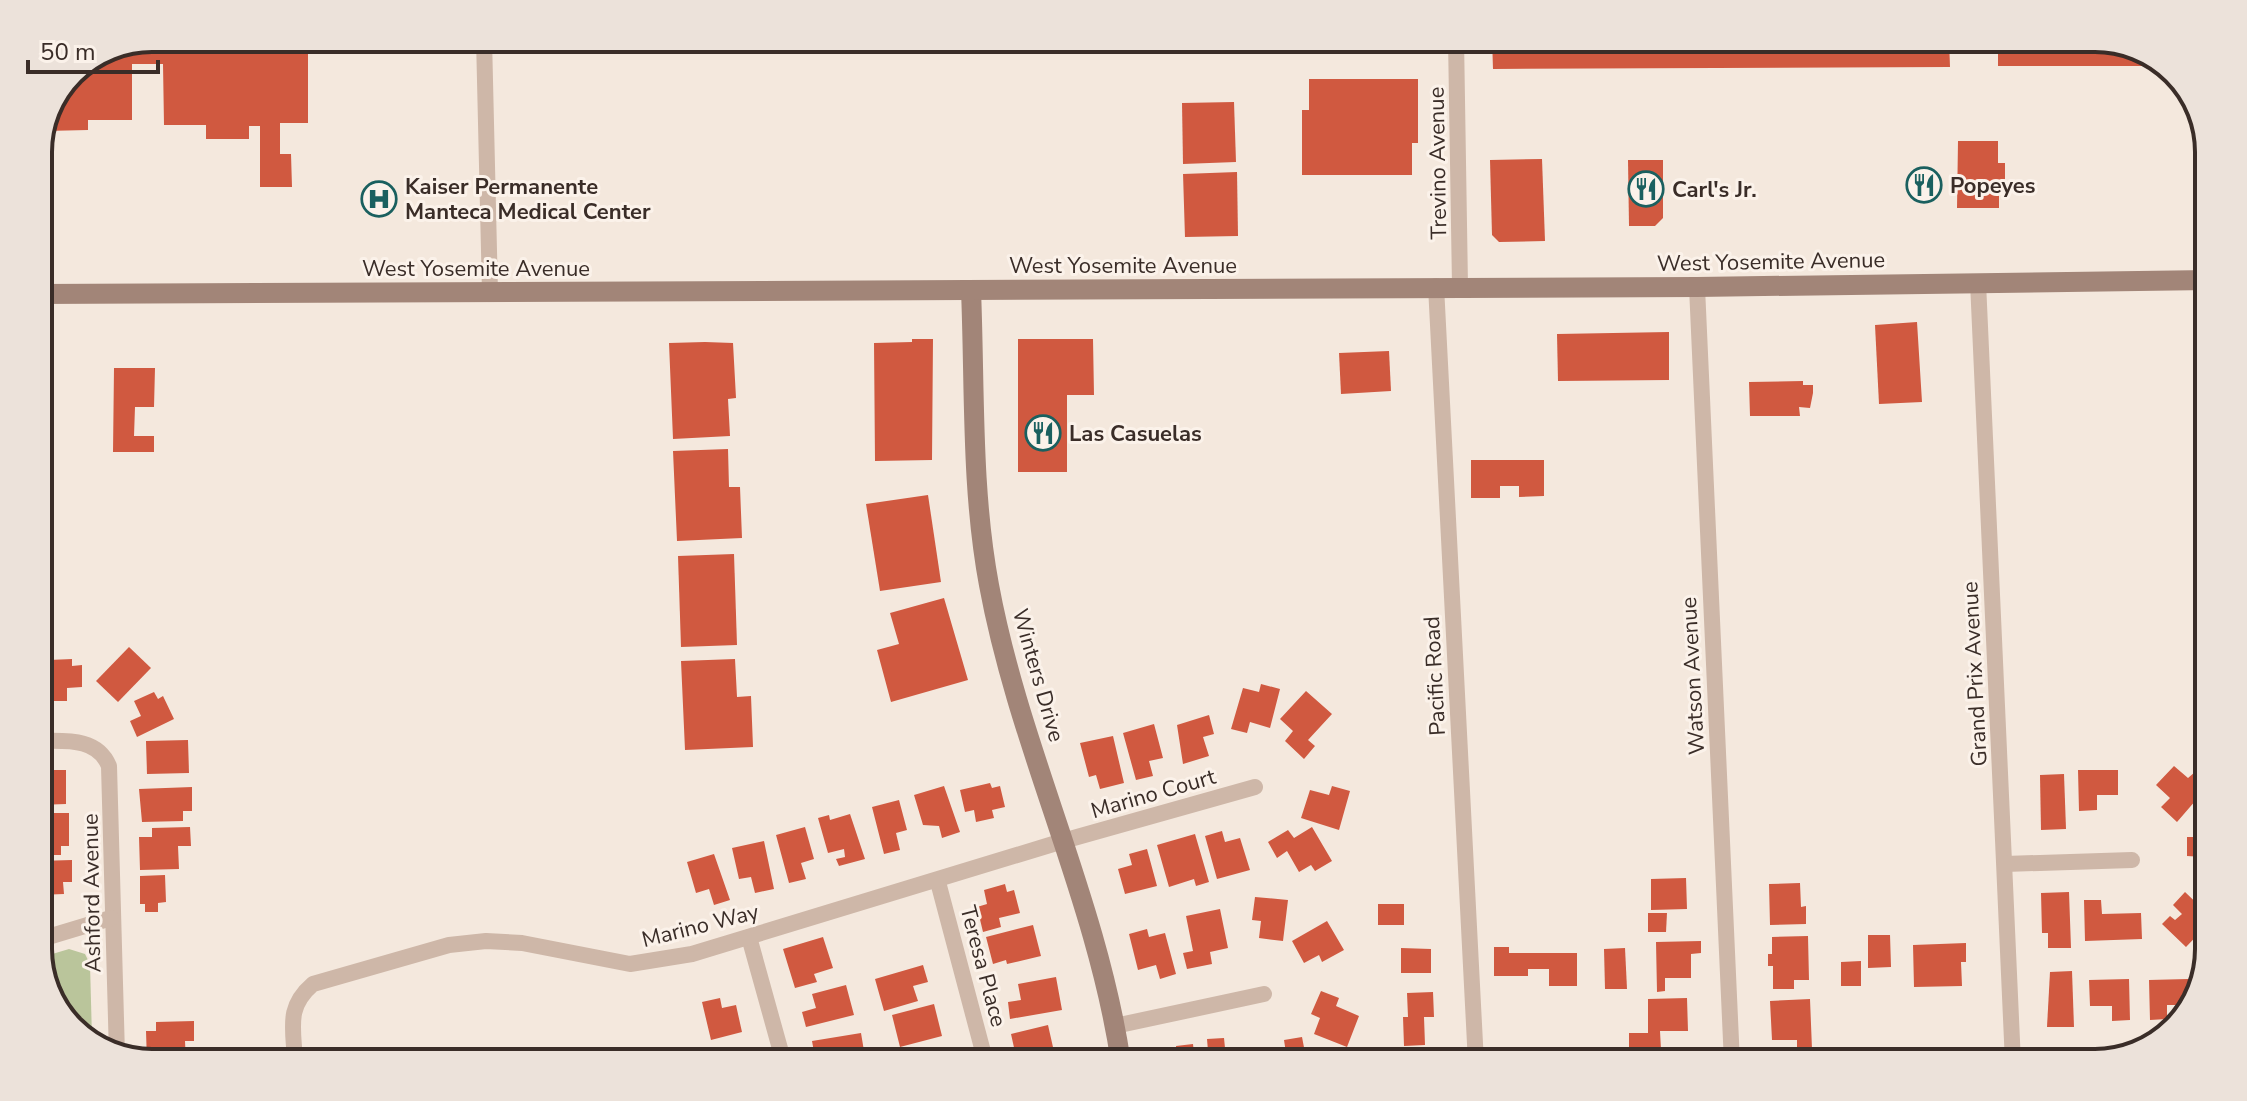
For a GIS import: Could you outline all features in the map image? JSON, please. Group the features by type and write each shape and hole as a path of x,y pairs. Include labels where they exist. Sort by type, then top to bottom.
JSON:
{"main road":[{"name":"West Yosemite Avenue","path":"52,294 1697,287 2195,280"},
{"name":"Winters Drive","path":"971,290 979,512 989,586 1008,664 1063,841 1119,1049"}],"street":[{"path":"484,52 490,293"},
{"name":"Trevino Avenue","path":"1456,52 1460,286"},
{"name":"Grand Prix Avenue","path":"1978,282 2012,1049"},
{"name":"Pacific Road","path":"1436,286 1475,1049"},
{"name":"Watson Avenue","path":"1697,287 1731,1049"},
{"name":"Ashford Avenue","path":"52,741 82,742 99,750 106,759 110,779 111,918 116,1042"},
{"name":"Marino Court","path":"1063,841 1255,787"},
{"name":"Marino Way","path":"294,1049 293,1008 298,997 313,984 449,945 522,943 630,964 692,954 938,882 1063,841"},
{"path":"2005,864 2132,860"},
{"name":"Teresa Place","path":"938,882 982,1049"},
{"path":"52,936 111,918"},
{"path":"749,937 780,1049"},
{"path":"1115,1026 1264,994"}],"green space":[{"path":"69,949 85,954 90,964 92,1029 77,1015 62,993 52,954"}],"building":[{"path":"152,52 308,52 308,123 280,123 280,154 291,154 292,187 260,187 260,126 249,126 249,139 206,139 206,125 164,125 163,64 132,64 132,120 88,120 88,130 54,131 62,108 73,91 102,65 120,57"},
{"path":"1492,52 1949,52 1950,67 1493,69"},
{"path":"1998,52 2095,52 2127,57 2146,66 1998,66"},
{"path":"1309,79 1418,79 1418,143 1412,143 1412,175 1302,175 1302,110 1309,110"},
{"path":"1234,102 1236,162 1183,164 1182,103"},
{"path":"1958,141 1998,141 1998,163 2005,163 2005,193 1999,192 1999,208 1957,208"},
{"path":"1542,159 1545,241 1499,242 1492,235 1490,160"},
{"name":"Carl's Jr.","path":"1628,160 1663,160 1663,218 1655,226 1629,226"},
{"path":"1237,172 1238,236 1185,237 1183,174"},
{"path":"1917,322 1922,402 1879,404 1875,325"},
{"path":"1669,332 1669,380 1558,381 1557,334"},
{"path":"912,339 933,339 932,460 875,461 874,343 912,342"},
{"name":"Las Casuelas","path":"1018,339 1093,339 1094,395 1067,395 1067,472 1018,472"},
{"path":"669,343 733,343 736,398 728,399 730,436 673,439"},
{"path":"1389,351 1391,391 1341,394 1339,353"},
{"path":"114,368 155,368 154,407 135,407 134,436 154,436 154,452 113,452"},
{"path":"1803,381 1803,385 1813,385 1813,393 1810,408 1799,407 1800,416 1750,416 1749,382"},
{"path":"728,449 729,487 740,487 742,538 677,541 673,451"},
{"path":"1471,460 1544,460 1544,496 1519,497 1519,486 1500,486 1500,498 1471,498"},
{"path":"928,495 941,582 880,591 866,504"},
{"path":"734,554 737,645 681,647 678,556"},
{"path":"944,598 968,680 891,702 877,650 899,644 890,613"},
{"path":"129,647 151,668 118,702 96,681"},
{"path":"72,659 72,666 82,665 82,687 67,688 67,701 52,701 52,660"},
{"path":"735,659 737,697 751,696 753,747 685,750 681,661"},
{"path":"1261,684 1280,689 1270,728 1250,722 1247,733 1231,729 1243,688 1259,692"},
{"path":"1306,691 1332,714 1308,740 1315,746 1304,759 1285,741 1293,731 1280,719"},
{"path":"154,692 158,699 163,696 174,719 137,737 130,721 141,716 134,701"},
{"path":"1209,715 1214,734 1203,737 1209,756 1183,764 1177,725"},
{"path":"1154,724 1163,758 1149,761 1153,776 1136,780 1123,733"},
{"path":"1113,736 1124,783 1100,789 1096,775 1089,777 1080,743"},
{"path":"188,740 189,773 147,774 146,741"},
{"path":"2174,766 2188,778 2195,772 2195,801 2177,822 2161,807 2170,798 2156,785"},
{"path":"52,770 66,770 66,804 52,804"},
{"path":"2078,770 2118,770 2118,795 2097,795 2097,810 2079,811"},
{"path":"2064,774 2066,829 2041,830 2040,775"},
{"path":"990,783 992,788 1000,786 1005,807 992,810 994,818 976,822 974,810 965,812 960,790"},
{"path":"944,786 960,832 942,838 939,826 923,825 914,795"},
{"path":"1332,786 1350,791 1339,830 1301,818 1310,790 1329,795"},
{"path":"192,787 192,811 183,811 183,821 142,822 139,789"},
{"path":"899,800 907,830 896,833 900,850 884,854 872,807"},
{"path":"52,813 69,813 69,846 61,846 61,855 52,855"},
{"path":"850,814 865,859 839,866 836,859 845,857 844,849 828,853 818,818 829,815 830,820"},
{"path":"190,827 191,846 178,846 179,869 140,870 139,837 152,837 152,828"},
{"path":"805,827 814,859 801,863 806,879 789,883 776,835"},
{"path":"1312,827 1332,861 1315,871 1311,865 1299,872 1287,851 1277,858 1268,842 1288,830 1294,838"},
{"path":"1222,831 1225,842 1240,838 1250,870 1217,879 1205,836"},
{"path":"1195,834 1209,882 1196,886 1194,879 1169,887 1157,845"},
{"path":"2187,837 2195,837 2195,856 2187,856"},
{"path":"764,841 774,889 755,893 751,877 739,879 732,848"},
{"path":"1147,849 1157,886 1125,894 1118,869 1132,865 1129,854"},
{"path":"714,854 730,900 714,905 709,889 696,893 687,862"},
{"path":"72,860 72,882 63,882 64,894 52,894 52,861"},
{"path":"165,875 166,902 158,903 158,912 145,912 145,904 140,904 140,876"},
{"path":"1686,878 1687,909 1651,910 1651,879"},
{"path":"1800,883 1801,907 1806,906 1806,924 1770,925 1769,884"},
{"path":"1005,884 1007,892 1014,890 1020,913 999,918 1001,927 983,932 977,907 987,904 984,890"},
{"path":"2069,892 2071,948 2048,948 2048,933 2042,933 2041,893"},
{"path":"2185,892 2195,902 2195,938 2186,947 2162,924 2170,916 2175,920 2182,914 2173,905"},
{"path":"1255,897 1288,900 1283,941 1259,938 1261,921 1252,920"},
{"path":"2084,900 2101,900 2102,914 2141,913 2142,939 2085,941"},
{"path":"1378,904 1404,904 1404,925 1378,925"},
{"path":"1220,909 1228,948 1210,952 1212,964 1187,969 1183,953 1193,951 1186,916"},
{"path":"1648,913 1667,913 1666,932 1648,932"},
{"path":"1327,921 1344,950 1322,962 1319,955 1304,963 1292,941"},
{"path":"1033,925 1041,956 993,964 986,937"},
{"path":"1147,929 1149,937 1165,933 1176,974 1160,979 1156,965 1138,970 1129,934"},
{"path":"1868,935 1890,935 1891,967 1868,968"},
{"path":"1808,936 1809,980 1794,980 1794,989 1773,989 1773,966 1768,966 1772,937"},
{"path":"823,937 833,968 814,974 817,982 795,988 783,949"},
{"path":"1701,941 1701,953 1691,954 1691,978 1665,978 1665,991 1657,992 1656,942"},
{"path":"1966,943 1966,962 1961,962 1962,986 1914,987 1913,945"},
{"path":"1494,947 1509,947 1509,953 1577,953 1577,986 1549,986 1549,969 1528,969 1528,976 1494,976"},
{"path":"1401,948 1431,949 1431,973 1401,973"},
{"path":"1625,948 1627,989 1605,989 1604,949"},
{"path":"1861,961 1861,986 1841,986 1841,962"},
{"path":"923,965 928,982 913,986 918,1001 884,1011 875,979"},
{"path":"2072,971 2074,1027 2047,1027 2050,972"},
{"path":"1056,977 1062,1010 1010,1019 1008,1002 1021,1000 1018,984"},
{"path":"2129,979 2130,1020 2112,1021 2112,1006 2090,1006 2089,980"},
{"path":"2188,979 2178,1005 2167,1005 2166,1019 2150,1020 2149,980"},
{"path":"846,985 854,1015 806,1027 802,1012 816,1008 812,994"},
{"path":"1321,991 1339,998 1336,1006 1359,1016 1347,1047 1314,1034 1320,1018 1311,1014"},
{"path":"1433,992 1434,1017 1424,1017 1425,1045 1404,1046 1403,1017 1408,1017 1407,993"},
{"path":"720,998 722,1008 736,1005 742,1032 711,1040 702,1002"},
{"path":"1687,998 1688,1031 1660,1031 1661,1049 1629,1049 1629,1033 1648,1033 1648,999"},
{"path":"1810,999 1812,1049 1797,1049 1797,1040 1772,1040 1770,1001"},
{"path":"934,1004 942,1036 900,1047 892,1015"},
{"path":"194,1021 194,1041 185,1041 185,1049 147,1049 146,1031 156,1031 156,1022"},
{"path":"1048,1025 1053,1049 1014,1049 1011,1034"},
{"path":"861,1033 864,1049 813,1049 812,1041"},
{"path":"1302,1037 1304,1049 1285,1049 1284,1040"},
{"path":"1224,1038 1225,1048 1242,1049 1208,1049 1207,1039"},
{"path":"1193,1044 1194,1049 1176,1049 1176,1046"}],"place":[{"name":"Popeyes","path":"1924,185"},
{"name":"Carl's Jr.","path":"1646,189"},
{"name":"Kaiser Permanente Manteca Medical Center","path":"379,199"},
{"name":"Las Casuelas","path":"1043,433"}]}
